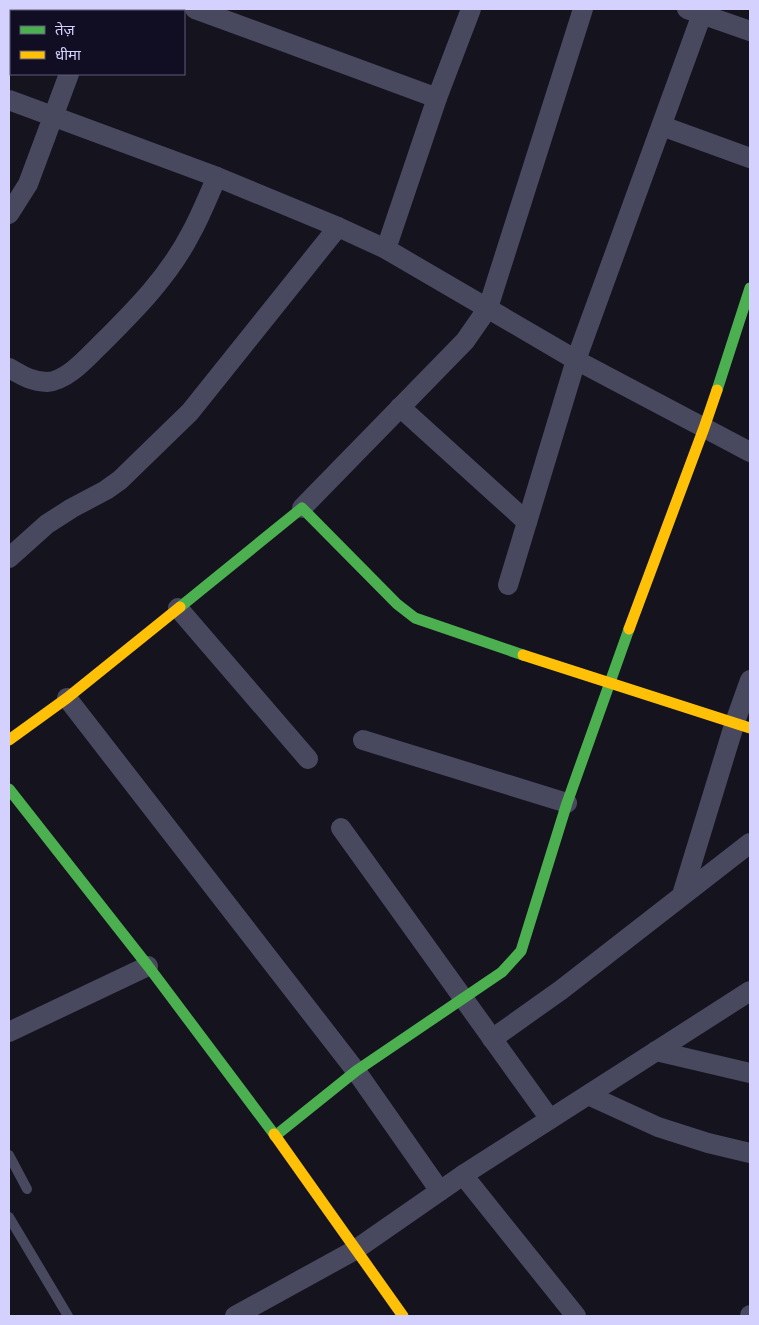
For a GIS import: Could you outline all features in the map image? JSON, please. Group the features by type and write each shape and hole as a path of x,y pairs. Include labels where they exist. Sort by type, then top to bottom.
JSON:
{"street":[{"path":"195,9 437,98"},
{"path":"386,249 437,98 471,9"},
{"path":"9,740 67,698 302,508 465,341 488,308 583,9"},
{"path":"508,585 576,360 662,126 695,11 750,31"},
{"path":"9,214 28,184 69,75"},
{"path":"9,100 217,177 386,249 576,360 750,452"},
{"path":"662,126 750,158"},
{"path":"9,368 30,380 49,382 63,377 84,361 142,304 165,274 191,234 217,177"},
{"path":"9,558 47,524 120,480 190,412 338,227"},
{"path":"275,1136 356,1071 502,972 521,951 567,803 609,682 704,428 750,288"},
{"path":"400,407 527,522"},
{"path":"302,508 397,604 415,618 456,633 742,725"},
{"path":"178,608 308,759"},
{"path":"682,896 742,725 750,680"},
{"path":"67,698 356,1071 440,1192"},
{"path":"363,740 567,803"},
{"path":"9,789 148,966 275,1136 403,1316"},
{"path":"340,828 550,1119"},
{"path":"492,1038 561,990 750,842"},
{"path":"12,1025 148,966"},
{"path":"235,1316 355,1250 463,1175 750,991"},
{"path":"656,1051 750,1073"},
{"path":"588,1095 658,1127 708,1143 750,1153"},
{"path":"463,1175 576,1316"}],"lane":[{"path":"9,1155 27,1189"},
{"path":"9,1217 68,1316"}],"traffic: fast":[{"path":"717,390 750,288"},
{"path":"180,607 302,508 397,604 415,618 523,655"},
{"path":"275,1136 356,1071 502,972 521,951 567,803 629,629"},
{"path":"9,789 148,966 274,1134"}],"traffic: slow":[{"path":"629,629 717,390"},
{"path":"9,740 67,698 180,607"},
{"path":"523,655 750,728"},
{"path":"274,1134 403,1316"}]}
